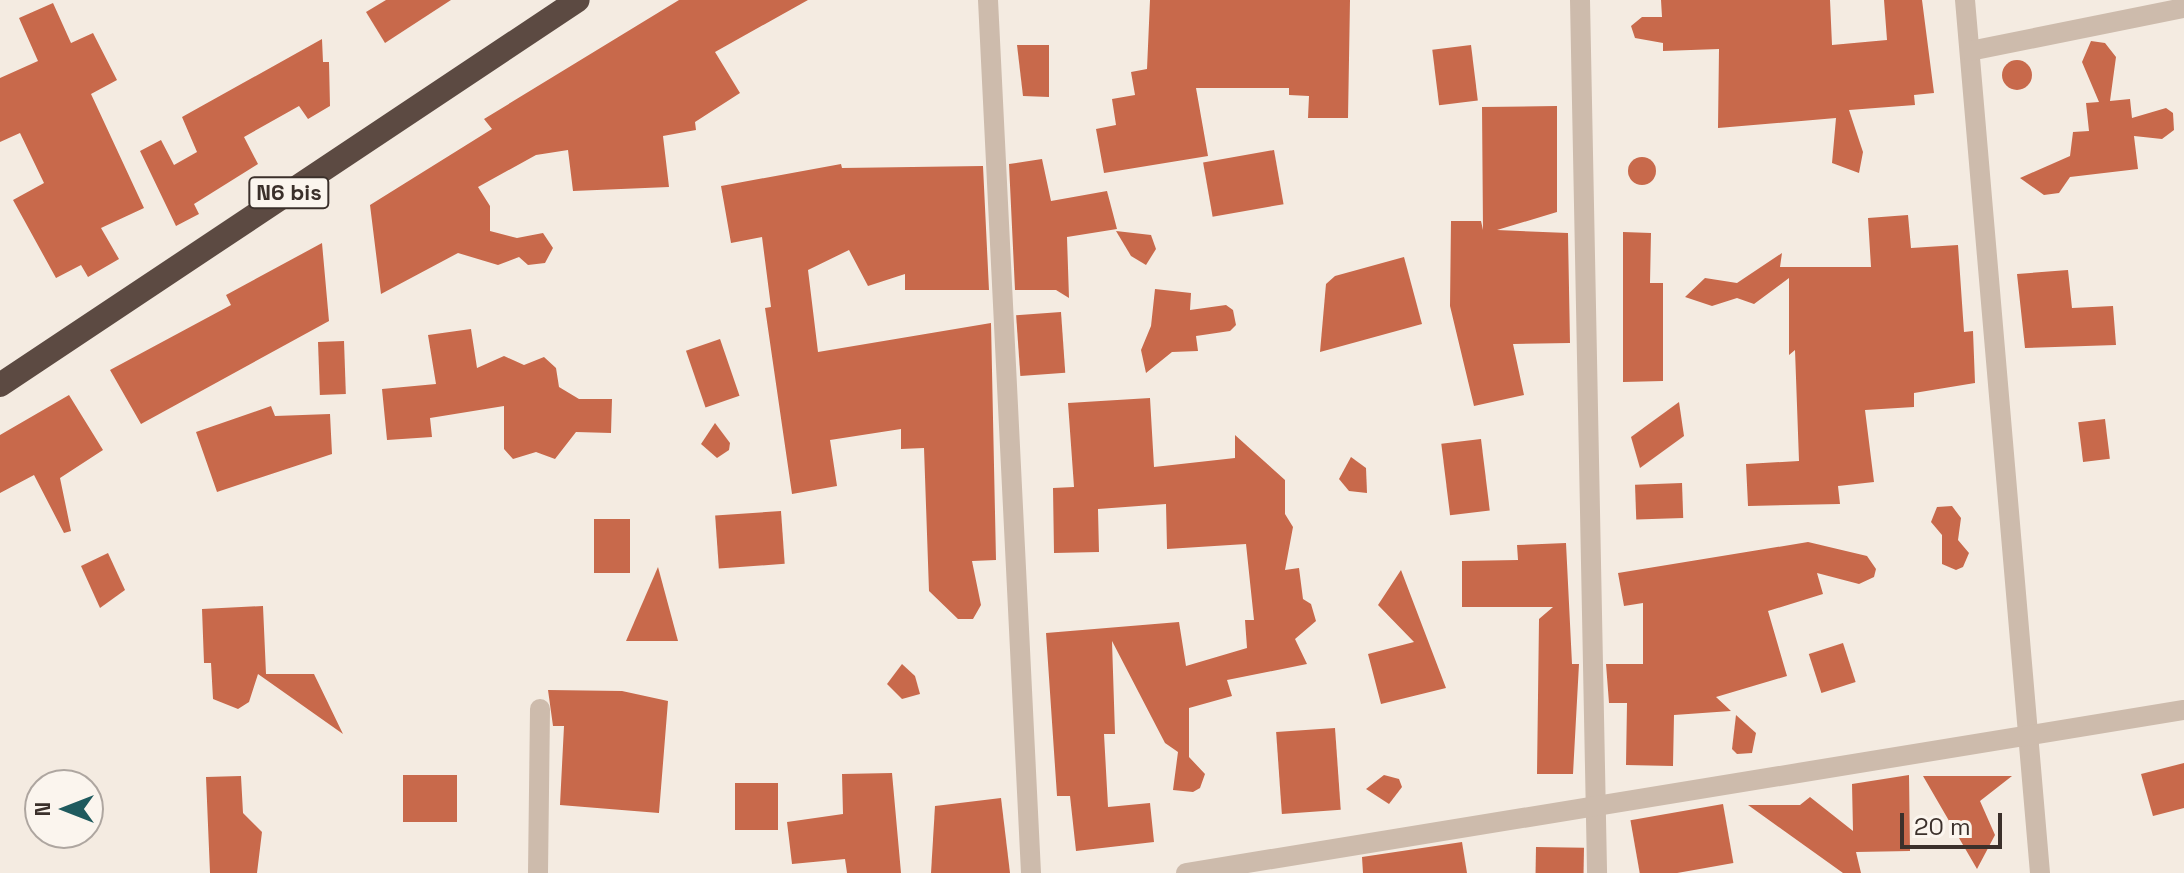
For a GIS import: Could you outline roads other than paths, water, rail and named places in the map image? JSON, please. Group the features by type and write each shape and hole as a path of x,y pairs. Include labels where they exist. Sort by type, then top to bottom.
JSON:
{"highway":[{"name":"N6 bis","path":"0,385 578,0"}],"street":[{"path":"988,0 1031,873"},
{"path":"1580,0 1597,873"},
{"path":"1965,0 2040,873"},
{"path":"1970,51 2184,8"},
{"path":"538,873 540,709"},
{"path":"1186,873 1597,809 2184,710"}]}
